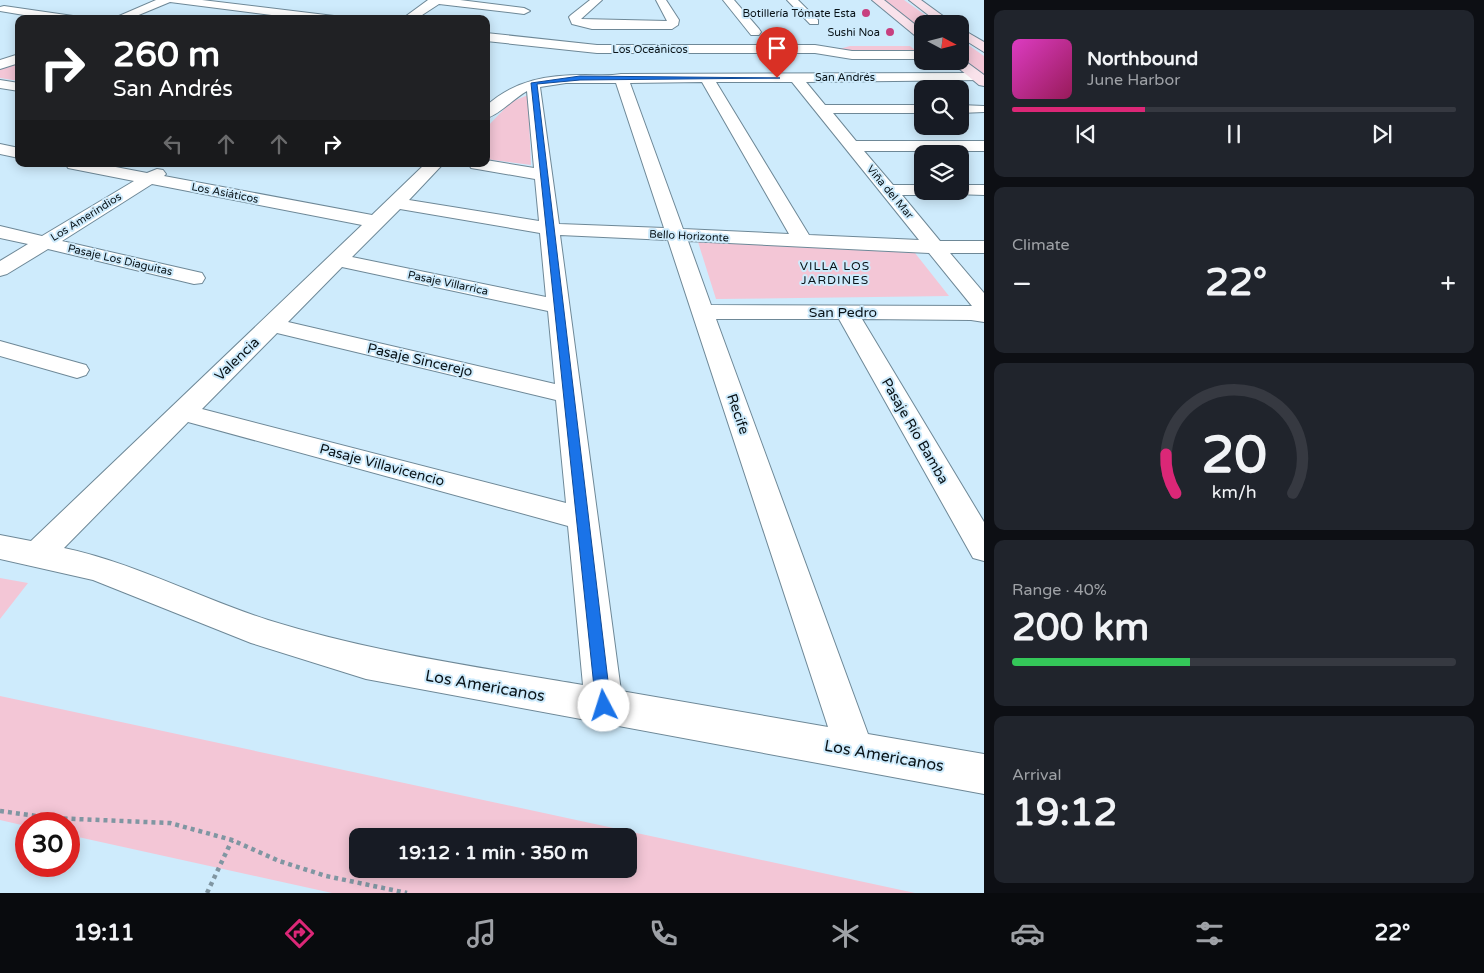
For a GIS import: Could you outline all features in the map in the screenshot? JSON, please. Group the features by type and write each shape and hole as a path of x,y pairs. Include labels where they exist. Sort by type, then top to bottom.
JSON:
{"main road":[{"path":"877,0 914,30"},
{"path":"914,0 935,15"},
{"path":"969,37 982,45"},
{"path":"968,70 981,80"}],"street":[{"path":"128,15 166,0"},
{"path":"174,0 300,15"},
{"path":"414,15 436,0 524,11"},
{"path":"597,0 575,17 576,22 592,25 672,25 674,20 661,0"},
{"path":"728,0 755,32"},
{"path":"792,0 814,22"},
{"path":"4,9 45,15"},
{"name":"Los Oceánicos","path":"490,37 597,49 814,49 852,55 914,55"},
{"name":"Los Oceánicos","path":"814,49 838,44 914,43"},
{"path":"0,65 15,59"},
{"name":"San Andrés","path":"534,83 566,79 621,78 795,77 981,80"},
{"name":"Viña del Mar","path":"795,77 984,307"},
{"name":"Recife","path":"621,78 855,751"},
{"path":"706,78 803,241"},
{"path":"490,110 506,96 534,83 604,706"},
{"path":"0,84 15,86"},
{"path":"821,109 914,109"},
{"path":"969,109 980,109"},
{"path":"852,146 984,146"},
{"path":"0,150 15,152"},
{"path":"490,166 544,175"},
{"name":"Los Asiáticos","path":"90,167 376,222"},
{"name":"Los Amerindios","path":"0,270 168,167"},
{"name":"Valencia","path":"38,554 433,167"},
{"path":"888,190 914,190"},
{"path":"969,190 984,190"},
{"name":"Bello Horizonte","path":"396,203 550,229 935,247 984,247"},
{"name":"Pasaje Los Diaguitas","path":"0,232 194,278"},
{"name":"Pasaje Villarrica","path":"337,260 558,306"},
{"name":"San Pedro","path":"702,312 971,312 984,315"},
{"name":"Pasaje Río Bamba","path":"846,312 984,549"},
{"name":"Pasaje Sincerejo","path":"271,325 568,395"},
{"path":"0,348 77,370"},
{"name":"Pasaje Villavicencio","path":"182,412 583,519"},
{"name":"Los Americanos","path":"0,547 98,568 263,633 315,650 420,674 984,774"}],"path":[{"path":"0,811 51,818 170,823 232,840 279,861 326,876 407,893"},
{"path":"207,893 232,840"}],"shaded area":[{"path":"881,0 904,0 925,15 914,15 914,25"},
{"path":"969,45 984,56 984,77 969,66"},
{"path":"850,46 910,46 914,49 914,53 854,53 839,49"},
{"path":"15,63 15,80 0,78 0,69"},
{"path":"528,95 531,165 490,160 490,124 511,102"},
{"path":"698,242 915,253 949,296 716,299"},
{"path":"0,578 28,583 0,619"},
{"path":"0,696 613,828 349,828 349,878 637,878 637,833 915,893 332,893 80,837 80,812 15,812 15,823 0,820"}],"place":[{"name":"Botillería Tómate Esta","path":"866,13"},
{"name":"Sushi Noa","path":"890,32"}],"district":[{"name":"VILLA LOS JARDINES","path":"835,273"}],"route":[{"path":"604,706 534,83 580,78 777,78"}]}
